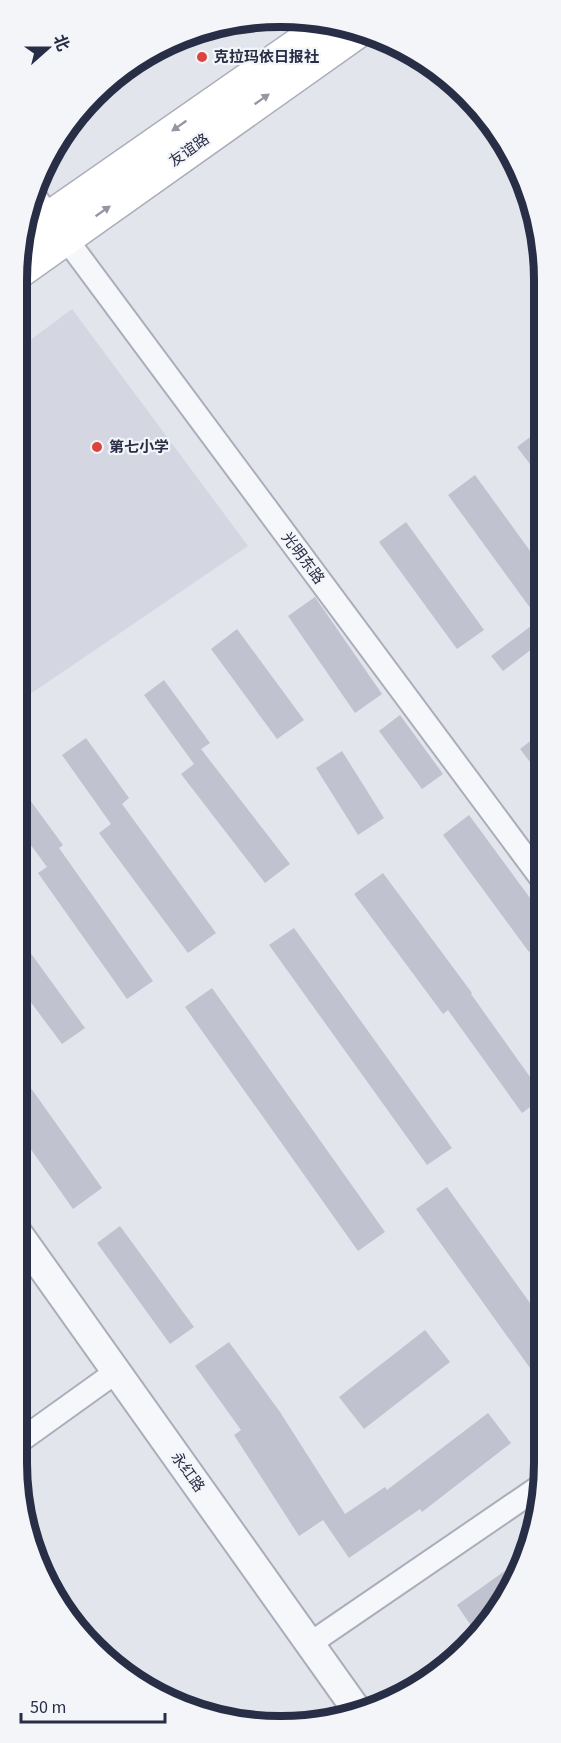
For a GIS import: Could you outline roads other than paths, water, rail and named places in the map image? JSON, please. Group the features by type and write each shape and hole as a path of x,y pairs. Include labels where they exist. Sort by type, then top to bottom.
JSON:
{"main road":[{"name":"友谊路","path":"32,230 319,30"},
{"name":"友谊路","path":"28,256 49,218 349,37"}],"street":[{"name":"光明东路","path":"49,218 534,869"},
{"name":"永红路","path":"27,1246 354,1705"},
{"path":"27,1436 116,1372"},
{"path":"311,1643 532,1492"}],"place":[{"name":"克拉玛依日报社","path":"202,57"},
{"name":"第七小学","path":"97,447"}]}
